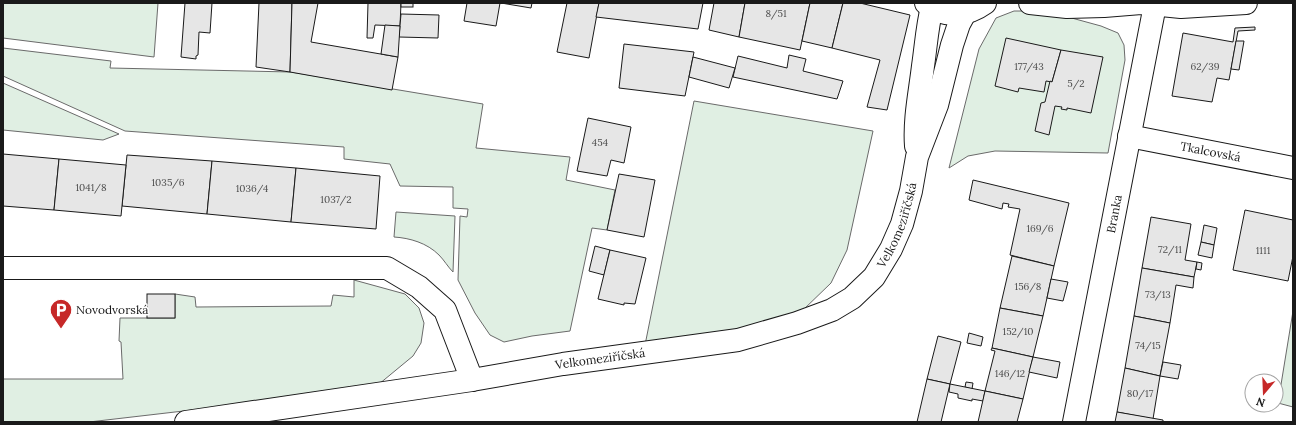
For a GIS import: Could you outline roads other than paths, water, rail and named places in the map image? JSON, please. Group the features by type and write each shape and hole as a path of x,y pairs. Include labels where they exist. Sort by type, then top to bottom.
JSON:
{"street":[{"path":"917,157 915,135 916,112 929,5 946,13 961,14 976,10 985,3"},
{"path":"1030,3 1068,7 1146,4 1186,7 1246,3"},
{"name":"Branka","path":"1074,422 1129,136 1146,4"},
{"path":"917,157 936,106 959,24 965,13"},
{"name":"Tkalcovská","path":"1129,136 1293,168"},
{"name":"Velkomeziříčská","path":"194,421 472,380 563,364 738,340 797,323 832,310 852,298 874,277 891,249 902,224 917,157"},
{"path":"3,268 387,268 419,287 445,310 472,380"}],"place":[{"name":"Novodvorská","path":"61,330"}]}
